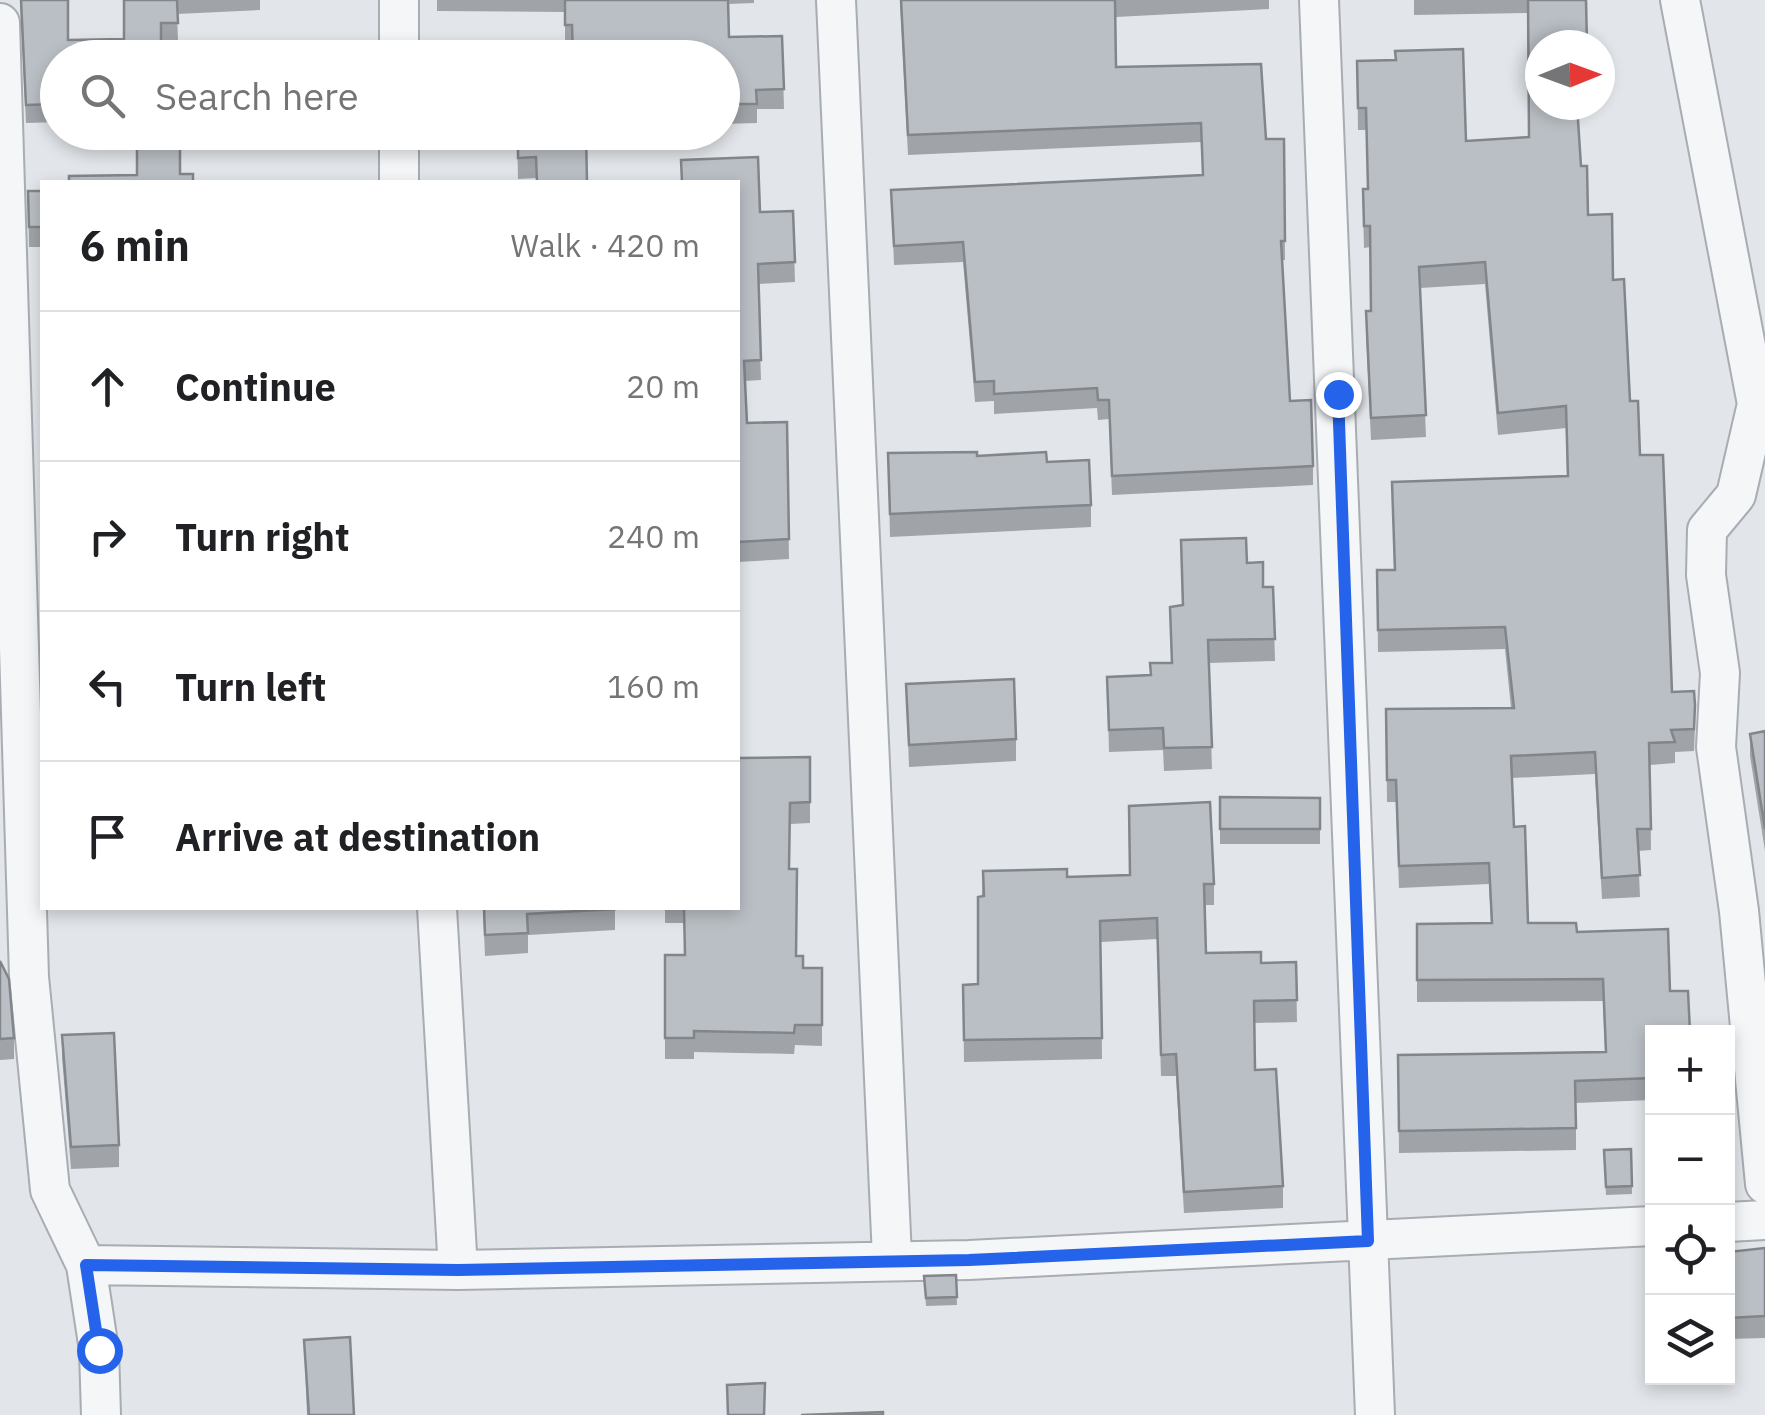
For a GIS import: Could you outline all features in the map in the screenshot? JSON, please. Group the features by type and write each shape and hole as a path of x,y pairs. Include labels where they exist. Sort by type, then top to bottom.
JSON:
{"street":[{"path":"399,0 399,40"},
{"path":"836,0 892,1258"},
{"path":"1320,0 1375,1415"},
{"path":"1680,0 1757,404 1736,494 1707,530 1706,575 1720,673 1716,748 1739,911 1765,1184"},
{"path":"0,23 29,977 50,1190 86,1265 99,1350 101,1415"},
{"path":"399,150 399,180"},
{"path":"437,910 458,1270"},
{"path":"1735,1222 1765,1220"},
{"path":"86,1265 458,1270 892,1258 969,1260 1645,1226"}],"building":[{"path":"21,0 68,0 68,40 40,40 40,105 26,105"},
{"path":"124,0 177,0 178,23 161,23 161,40 68,40 124,39"},
{"path":"565,0 728,0 729,37 782,36 784,89 756,90 757,104 740,104 740,40 572,40 572,25 565,25"},
{"path":"901,0 1115,0 1116,67 1261,64 1266,139 1284,139 1285,241 1281,241 1290,401 1311,400 1313,466 1112,476 1109,400 1098,400 1097,388 994,394 994,381 975,382 963,242 894,246 891,190 1203,175 1201,123 908,135"},
{"path":"1528,0 1586,0 1587,30 1528,30"},
{"path":"1463,49 1466,141 1529,137 1529,120 1578,120 1581,166 1587,166 1588,215 1612,214 1613,280 1624,279 1630,401 1638,401 1640,455 1663,455 1672,692 1694,691 1695,705 1694,729 1671,730 1675,742 1649,743 1651,829 1637,829 1640,875 1602,878 1595,752 1511,756 1514,827 1525,826 1528,923 1576,923 1577,932 1668,929 1670,991 1688,991 1690,1025 1645,1025 1645,1078 1575,1081 1576,1128 1399,1131 1398,1055 1606,1052 1603,979 1417,980 1417,924 1492,923 1489,863 1399,866 1396,780 1387,780 1386,709 1514,708 1505,627 1378,630 1377,570 1395,570 1392,482 1568,476 1566,406 1498,413 1485,262 1419,267 1426,415 1371,418 1366,311 1371,311 1370,226 1364,226 1363,189 1368,189 1366,108 1358,108 1357,61 1396,60 1395,51"},
{"path":"137,150 180,150 180,174 193,174 193,180 69,180 69,176 137,175"},
{"path":"518,150 586,150 587,180 537,180 536,157 518,158"},
{"path":"758,157 760,212 793,211 795,262 758,264 761,360 744,361 747,423 787,422 789,539 740,542 740,180 682,180 681,160"},
{"path":"28,191 40,191 40,227 29,227"},
{"path":"977,452 977,456 1046,452 1047,462 1089,460 1091,505 890,514 888,453"},
{"path":"1246,538 1247,563 1263,562 1263,587 1273,587 1275,639 1208,640 1212,747 1164,748 1163,728 1109,730 1107,677 1151,675 1150,663 1172,663 1170,607 1183,605 1181,540"},
{"path":"1014,679 1016,739 909,745 906,684"},
{"path":"1765,731 1765,829 1750,734"},
{"path":"810,757 810,802 790,803 789,869 797,869 796,956 803,956 803,968 822,968 822,1025 795,1025 794,1033 694,1031 694,1038 665,1038 665,955 685,955 684,910 740,910 740,758"},
{"path":"1220,797 1320,798 1320,829 1220,829"},
{"path":"1210,802 1214,884 1204,884 1206,953 1261,952 1261,963 1296,962 1297,1000 1254,1001 1255,1070 1276,1069 1283,1186 1184,1192 1176,1054 1161,1055 1157,918 1100,921 1102,1038 964,1040 963,985 978,984 978,897 984,896 983,871 1067,869 1067,877 1130,875 1129,806"},
{"path":"484,910 597,910 527,914 528,933 485,935"},
{"path":"0,961 9,979 14,1038 0,1039"},
{"path":"114,1033 119,1145 71,1147 62,1035"},
{"path":"1631,1149 1632,1186 1606,1187 1604,1150"},
{"path":"1765,1248 1765,1316 1735,1318 1735,1251"},
{"path":"956,1275 957,1297 926,1298 924,1276"},
{"path":"350,1337 354,1415 309,1415 304,1340"},
{"path":"765,1383 764,1415 728,1415 727,1385"},
{"path":"883,1412 883,1415 801,1415"}],"route":[{"path":"99,1350 86,1265 458,1270 892,1258 969,1260 1368,1241 1338,394"}]}
